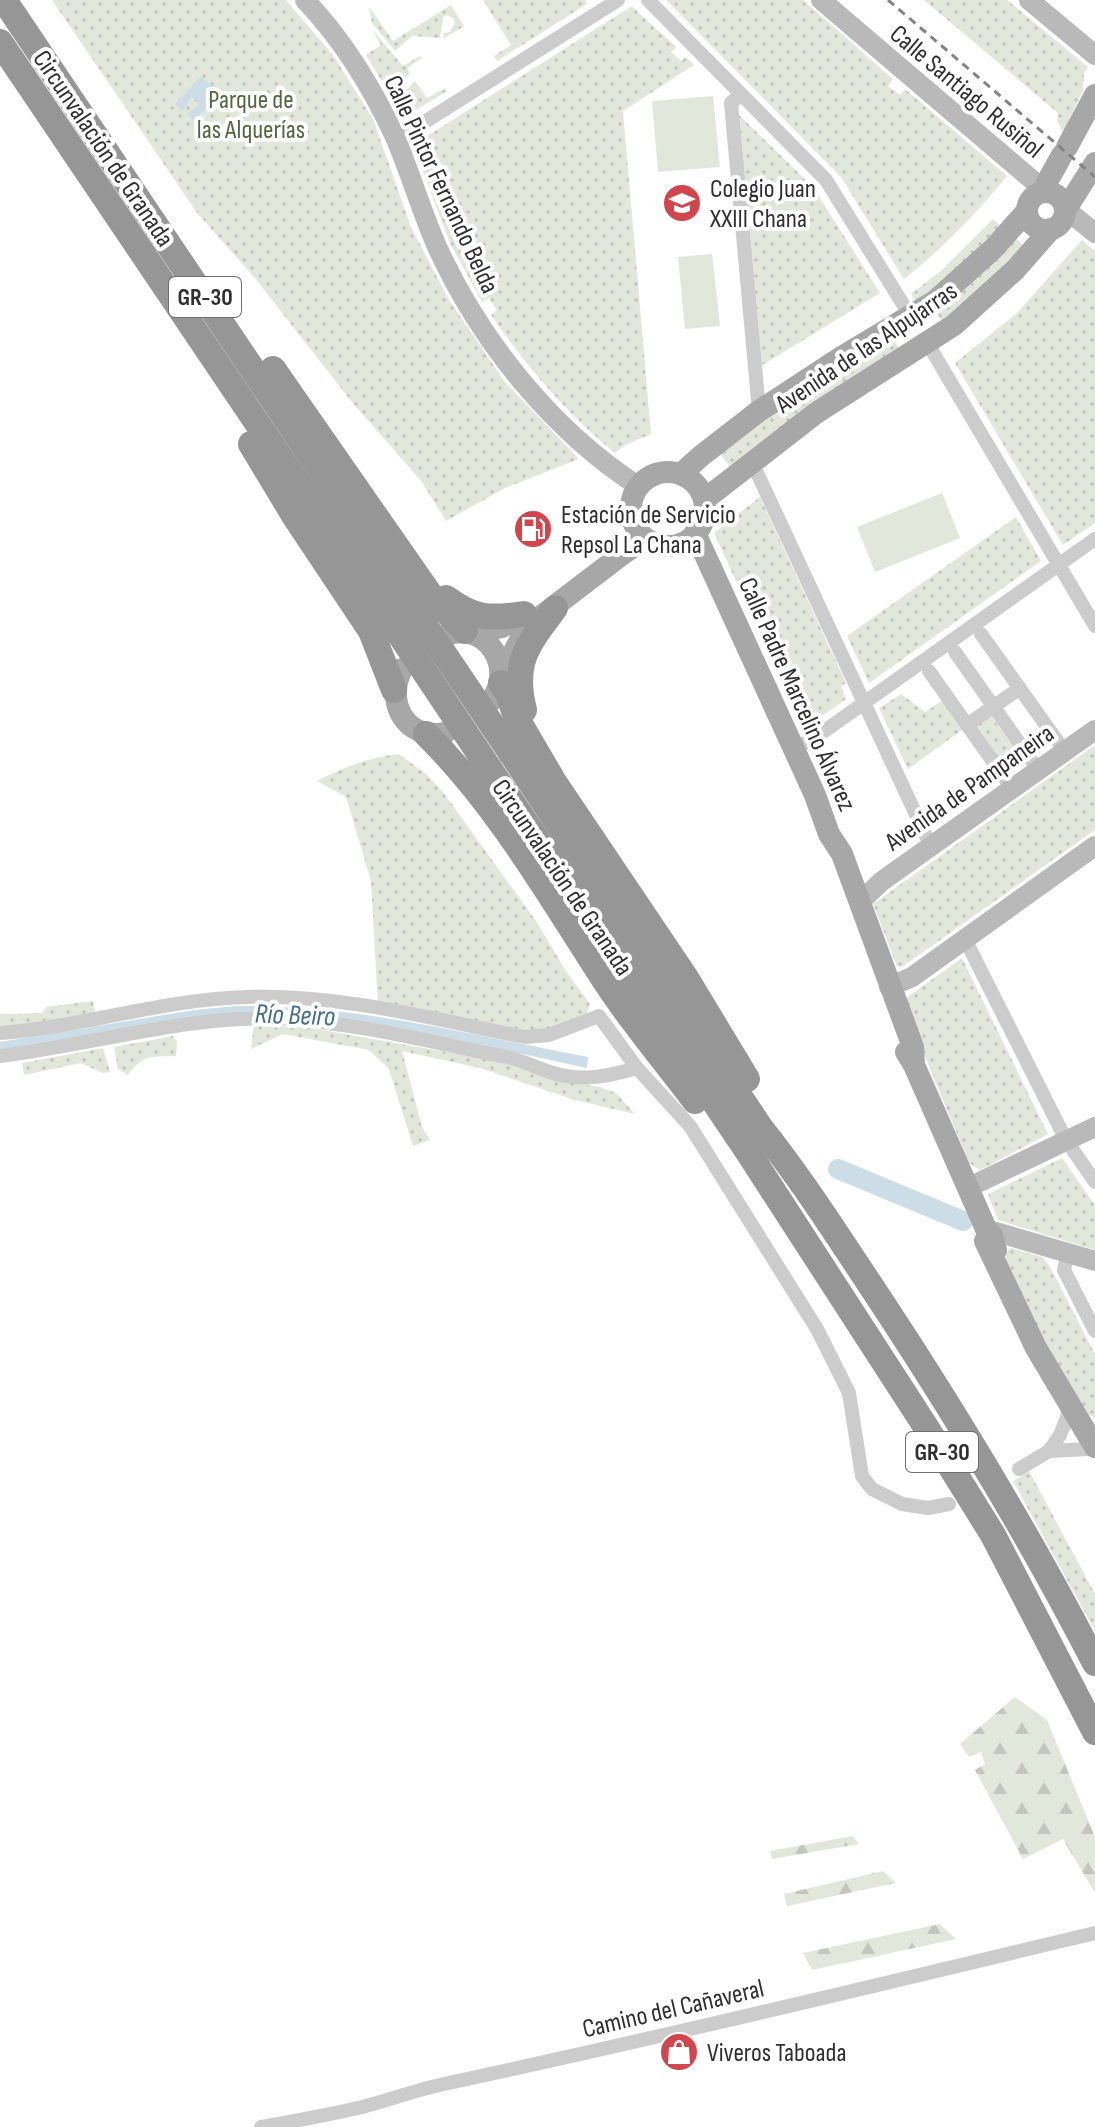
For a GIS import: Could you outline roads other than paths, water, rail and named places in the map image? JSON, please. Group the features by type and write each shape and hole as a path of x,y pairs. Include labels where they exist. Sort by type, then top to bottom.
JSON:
{"highway":[{"name":"Circunvalación de Granada","path":"4,0 760,1127 782,1154 898,1327 1027,1536 1095,1663"},
{"name":"Circunvalación de Granada","path":"0,42 769,1184 963,1485 1095,1732"},
{"path":"205,297 233,317 431,596 461,633"},
{"path":"214,361 222,395 295,517 371,631 398,680"},
{"path":"406,559 443,596 474,615 496,618 524,614"},
{"path":"544,766 523,707 519,677 521,660 531,639 555,608"},
{"path":"498,686 508,693 516,717 544,766 694,991 770,1117 782,1154"},
{"path":"435,734 520,849 610,989 740,1162 769,1184"}],"main road":[{"path":"1044,192 1095,95"},
{"name":"Avenida de las Alpujarras","path":"704,500 816,413 928,344 985,299 1061,218 1095,163"},
{"path":"1044,192 1057,195 1061,218 1035,226 1027,211 1031,199 1044,192"},
{"name":"Avenida de las Alpujarras","path":"681,474 759,411 840,358 911,317 966,276 1027,211"},
{"path":"461,633 502,627 524,614 618,539 631,515 632,497 638,486 657,473 681,474 692,481 704,500 703,521 695,533 676,545 664,546 650,541 638,531 631,515"},
{"name":"Calle Padre Marcelino Álvarez","path":"695,533 794,749 829,834 862,891 889,987 913,1047 914,1065"},
{"path":"498,686 527,627 624,553 650,541"},
{"path":"461,633 493,649 498,686"},
{"path":"398,680 398,710 405,721 435,734"},
{"name":"Calle Padre Marcelino Álvarez","path":"829,834 831,863 862,950 895,1034 914,1065 986,1229 983,1235 988,1249 1001,1248 1017,1310 1095,1446"},
{"path":"862,891 854,914 861,932 862,950 873,962 880,980 889,987"}],"street":[{"name":"Calle Pintor Fernando Belda","path":"305,0 352,59 376,99 396,140 440,253 486,332 545,406 581,443 638,486"},
{"path":"396,140 618,0"},
{"path":"648,0 826,180 911,317"},
{"name":"Calle Santiago Rusiñol","path":"821,0 1044,192"},
{"path":"1029,0 1095,55"},
{"path":"741,94 731,103 759,411"},
{"path":"1061,218 1074,216 1095,233"},
{"path":"928,344 1095,626"},
{"path":"752,462 926,836 933,845"},
{"path":"794,749 816,737 1095,539"},
{"path":"981,634 1058,742"},
{"path":"955,652 1032,761"},
{"path":"929,671 1006,780"},
{"path":"967,725 1020,688"},
{"name":"Avenida de Pampaneira","path":"862,891 933,845 1095,730"},
{"path":"889,987 912,977 1095,846"},
{"path":"965,939 1066,1140 1095,1182"},
{"path":"0,1033 209,1000 247,997 354,1004 525,1037 549,1035 599,1016 637,1068 690,1126 817,1329 849,1393 862,1476 872,1489 902,1504 928,1508 949,1504"},
{"path":"0,1056 46,1051 184,1025 283,1019 403,1036 515,1059 556,1074 598,1079 637,1068"},
{"path":"967,1188 1095,1127"},
{"path":"1001,1248 1068,1252 1095,1261"},
{"path":"1068,1252 1064,1270 1095,1331"},
{"path":"1019,1469 1049,1451 1060,1435 1082,1419"},
{"path":"1049,1451 1095,1446"},
{"name":"Camino del Cañaveral","path":"261,2127 359,2108 441,2085 700,2029 804,2001 856,1992 951,1966 1095,1933"}],"water":[{"path":"201,76 220,93 194,121 187,114 199,104 192,97 182,111 175,104"},
{"path":"235,1006 324,1010 413,1022 588,1057 587,1068 481,1045 280,1014 0,1051 0,1042"}],"waterway":[{"name":"Río Beiro","path":"838,1169 963,1221"}],"railway":[{"path":"888,0 1095,177"}],"place":[{"name":"Colegio Juan XXIII Chana","path":"682,203"},
{"name":"Estación de Servicio Repsol La Chana","path":"533,529"},
{"name":"Viveros Taboada","path":"679,2052"}],"park label":[{"name":"Parque de las Alquerías","path":"251,114"}]}
